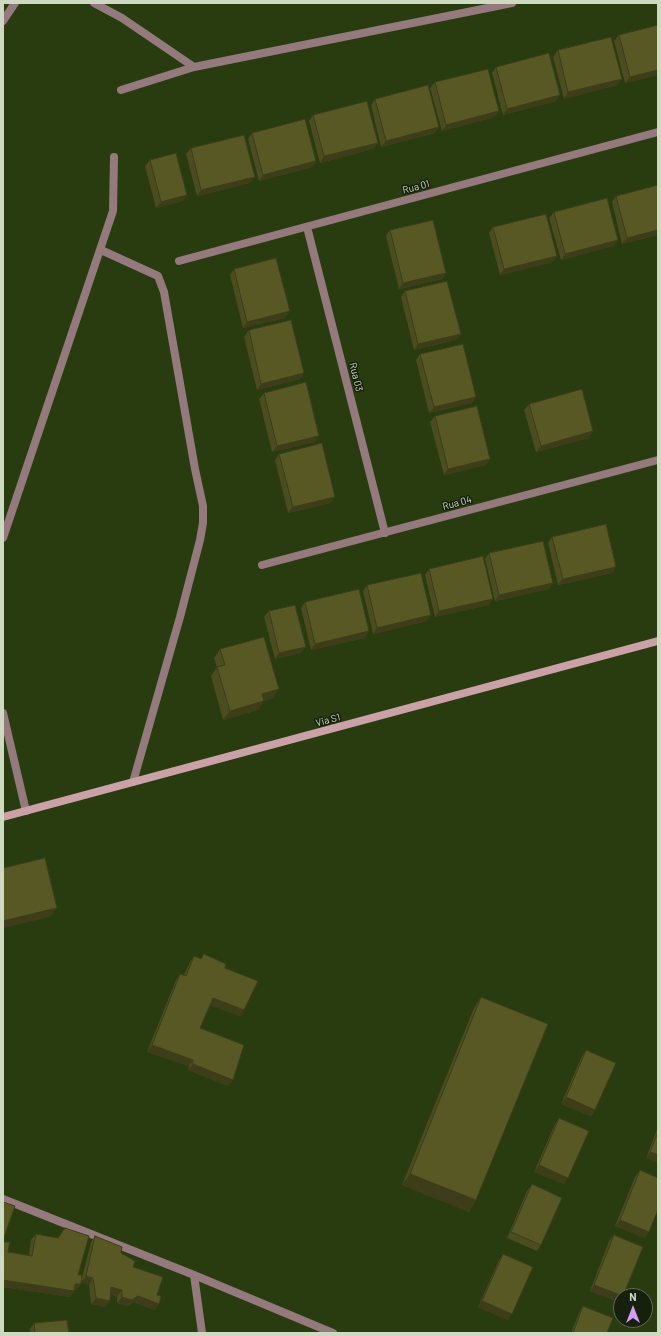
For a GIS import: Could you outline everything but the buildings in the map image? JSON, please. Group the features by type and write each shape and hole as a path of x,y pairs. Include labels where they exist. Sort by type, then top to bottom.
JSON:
{"street":[{"path":"3,21 15,3"},
{"path":"94,3 122,18 194,67"},
{"path":"121,90 194,67 512,3"},
{"name":"Rua 01","path":"179,261 658,132"},
{"path":"3,538 113,211 114,157"},
{"name":"Rua 03","path":"307,227 385,533"},
{"path":"101,250 158,276 164,292 195,469 203,506 203,523 200,540 180,617 133,782"},
{"name":"Rua 04","path":"262,565 658,460"},
{"name":"Via S1","path":"3,817 658,642"},
{"path":"3,713 26,811"},
{"path":"3,1199 194,1275 334,1333"},
{"path":"194,1275 202,1333"}]}
